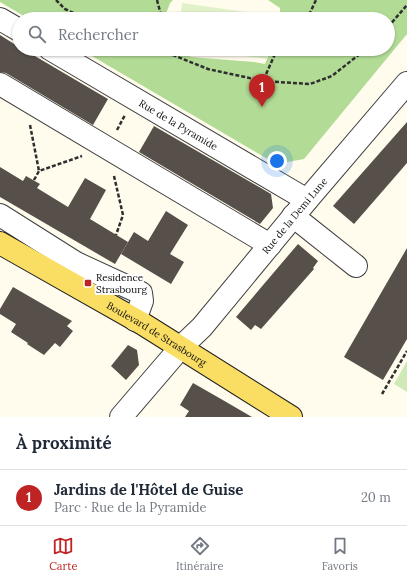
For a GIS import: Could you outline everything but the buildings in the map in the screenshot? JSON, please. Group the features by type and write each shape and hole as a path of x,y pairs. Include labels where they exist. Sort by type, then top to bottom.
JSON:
{"main road":[{"name":"Boulevard de Strasbourg","path":"0,242 181,347 291,417"}],"street":[{"path":"0,19 12,26"},
{"name":"Rue de la Pyramide","path":"62,56 135,99 300,208 356,266"},
{"name":"Rue de la Demi Lune","path":"121,417 181,347 202,327 300,208 407,83"},
{"path":"0,84 270,245"},
{"path":"0,215 76,263 141,293 142,301 135,320"}],"path":[{"path":"56,0 65,9 71,12"},
{"path":"157,0 160,12"},
{"path":"310,12 316,0"},
{"path":"395,19 407,5"},
{"path":"176,56 208,69 263,81 310,84 332,76 357,56"},
{"path":"263,81 274,56"},
{"path":"25,99 39,171 34,180"},
{"path":"39,171 107,148 135,99"},
{"path":"107,148 124,215 116,235"},
{"path":"382,394 407,351"}],"green space":[{"path":"0,0 173,0 170,3 167,12 17,12 0,2"},
{"path":"268,0 407,0 407,34 395,49 395,12 280,12 280,8"},
{"path":"182,3 245,12 181,12"},
{"path":"92,56 189,56 265,64 268,56 389,56 304,159 276,164"},
{"path":"246,56 267,56 267,59"},
{"path":"407,361 407,392 394,384"}],"place":[{"name":"Jardins de l'Hôtel de Guise","path":"262,107"},
{"name":"Residence Strasbourg","path":"88,283"}]}
